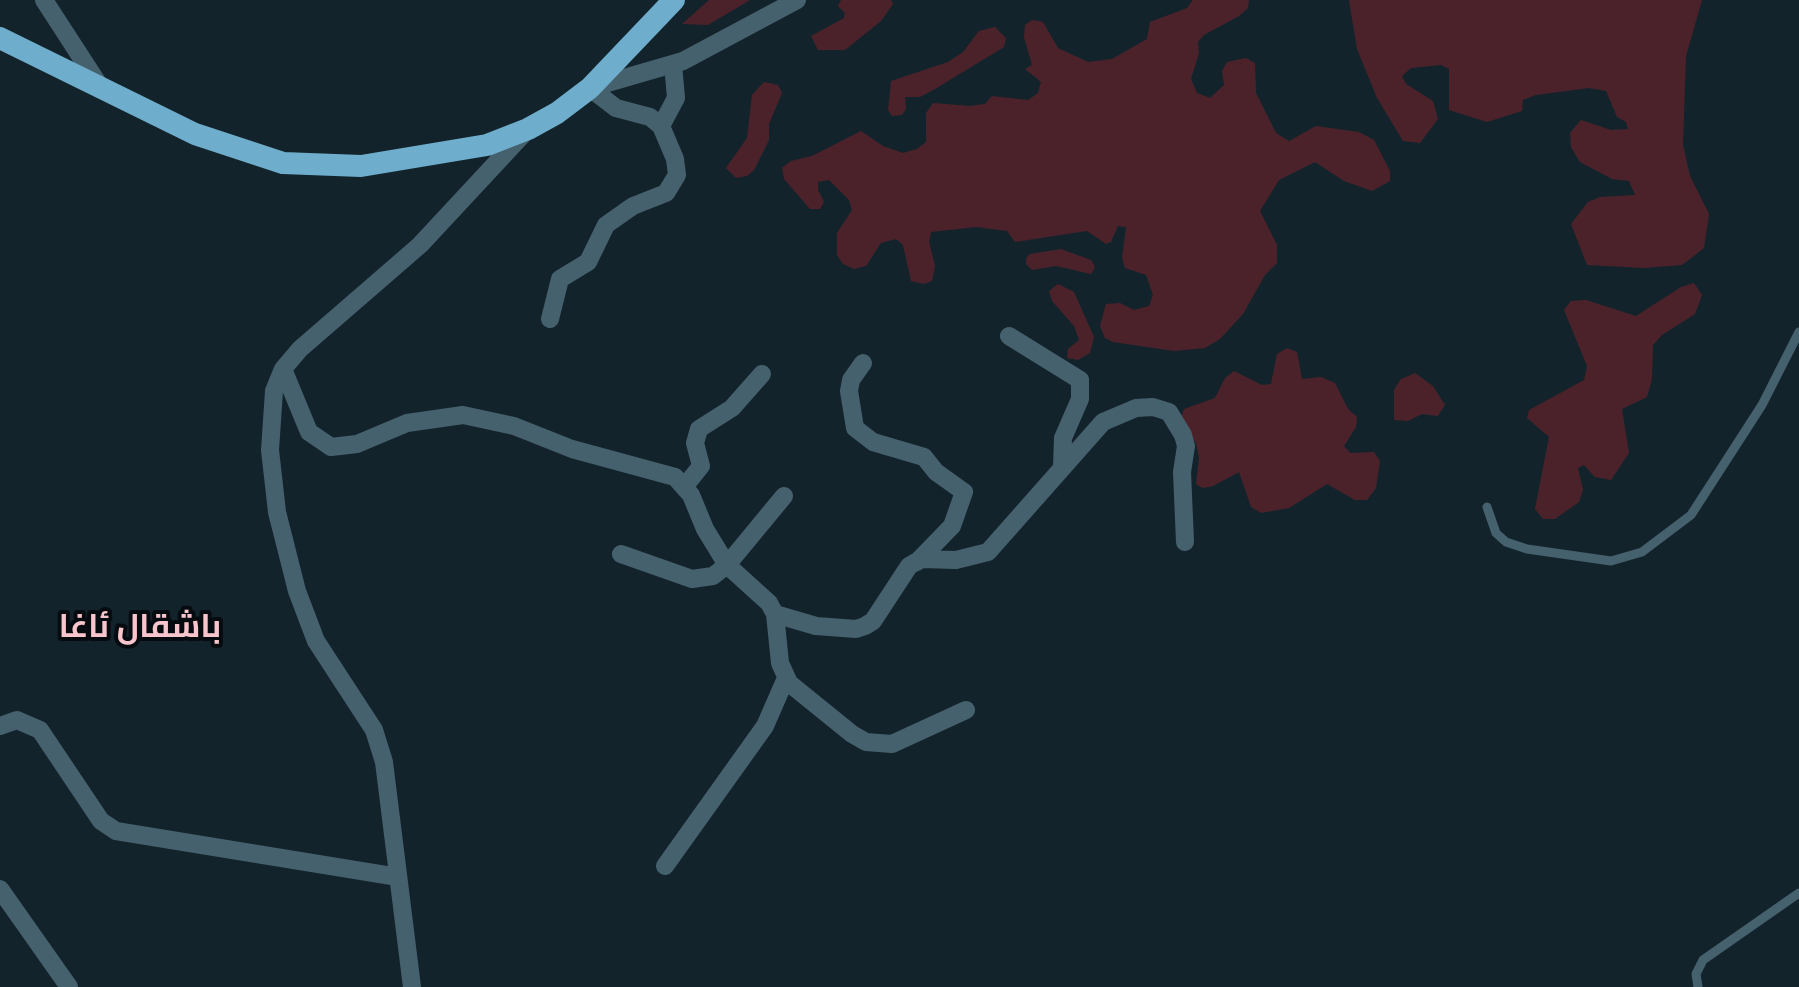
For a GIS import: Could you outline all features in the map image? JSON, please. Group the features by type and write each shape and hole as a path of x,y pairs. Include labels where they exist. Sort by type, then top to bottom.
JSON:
{"highway":[{"path":"0,38 195,134 283,163 361,166 487,145 528,129 557,113 590,88 674,0"}],"street":[{"path":"44,0 101,88"},
{"path":"590,88 673,64 720,43 797,0"},
{"path":"661,126 676,98 673,64"},
{"path":"550,319 560,279 588,262 606,225 619,213 666,193 675,184 675,159 661,126 650,117 616,108 590,88"},
{"path":"412,987 384,762 374,730 316,641 297,591 277,512 270,450 274,391 283,369 300,349 420,245 528,129"},
{"path":"1009,336 1080,380 1080,399 1063,438 1062,467"},
{"path":"775,614 816,626 856,629 873,621 900,576 952,526 964,492 936,472 924,457 873,442 855,428 849,391 851,380 863,363"},
{"path":"283,369 309,432 331,447 357,444 407,423 463,415 514,426 595,456 657,469 675,477 685,486 714,546 727,565 769,603 775,614 780,663 786,678 852,734 880,745 916,735 966,710"},
{"path":"685,486 701,466 695,443 699,429 732,408 762,374"},
{"path":"917,562 956,560 988,552 1103,422 1117,413 1153,407 1169,412 1178,422 1186,446 1182,480 1185,542"},
{"path":"621,554 692,579 713,576 727,565 784,496"},
{"path":"665,866 732,767 765,726 786,678"},
{"path":"0,726 17,720 40,730 101,821 116,831 398,877"},
{"path":"0,889 69,987"}],"lane":[{"path":"1487,507 1496,533 1506,542 1527,549 1611,561 1642,552 1691,515 1762,405 1799,332"},
{"path":"1698,987 1696,974 1703,960 1799,893"}],"shaded area":[{"path":"709,0 750,0 708,25 682,24"},
{"path":"841,0 891,0 893,4 881,21 845,50 818,50 811,36 844,18 845,13 838,6"},
{"path":"1193,0 1249,0 1248,8 1239,16 1204,35 1198,42 1199,53 1191,79 1197,93 1210,98 1224,85 1222,71 1227,62 1246,58 1255,63 1256,93 1276,133 1289,141 1316,126 1359,132 1374,140 1390,171 1390,181 1372,191 1344,181 1315,162 1279,180 1260,211 1277,245 1277,263 1265,275 1243,314 1220,339 1205,348 1174,351 1113,342 1105,338 1100,326 1106,304 1120,303 1134,310 1149,306 1153,295 1146,275 1125,268 1122,258 1126,227 1118,226 1111,242 1106,244 1087,231 1015,242 1007,231 976,227 931,232 929,242 935,266 932,281 924,284 911,281 903,245 896,239 881,243 866,266 854,269 843,264 837,255 837,233 852,210 849,200 829,180 818,182 824,202 820,209 810,209 784,179 782,168 791,161 812,156 861,131 883,146 903,153 917,149 926,142 926,113 933,103 970,106 985,104 992,96 1028,100 1038,93 1041,82 1025,69 1032,65 1024,37 1025,25 1032,20 1043,22 1058,48 1088,62 1112,59 1147,39 1150,22 1187,8"},
{"path":"1349,0 1702,0 1686,56 1683,145 1690,176 1709,214 1704,248 1682,265 1644,268 1587,265 1571,224 1588,202 1600,197 1635,195 1629,181 1612,179 1580,162 1571,147 1570,133 1581,120 1611,130 1628,129 1626,122 1617,117 1606,91 1589,88 1536,95 1523,100 1522,111 1487,122 1449,110 1449,69 1441,65 1411,68 1402,76 1406,84 1433,101 1438,119 1420,143 1403,141 1377,98 1357,49"},
{"path":"995,27 1006,38 1004,47 920,97 905,97 906,109 902,115 892,116 888,110 891,81 948,62 963,52 979,31"},
{"path":"764,82 778,85 782,93 769,124 769,140 754,170 747,176 736,178 726,168 747,138 752,95"},
{"path":"1061,249 1091,260 1095,267 1091,274 1056,266 1032,270 1026,264 1030,254"},
{"path":"1694,283 1702,295 1695,314 1662,335 1653,345 1652,379 1647,397 1622,409 1629,453 1611,480 1595,477 1584,465 1578,468 1583,490 1579,502 1555,519 1543,519 1535,509 1549,437 1527,418 1529,410 1584,380 1587,366 1564,310 1571,301 1586,300 1636,316 1681,287"},
{"path":"1058,284 1074,292 1094,337 1090,353 1078,360 1067,358 1068,349 1079,340 1074,326 1052,301 1049,291"},
{"path":"1287,348 1297,352 1302,379 1321,377 1335,383 1348,409 1357,417 1356,427 1344,446 1350,453 1374,452 1380,461 1376,488 1367,500 1355,500 1327,484 1289,508 1261,513 1251,507 1239,472 1213,486 1203,488 1196,484 1199,458 1196,443 1180,421 1184,409 1215,398 1225,378 1234,371 1262,385 1271,384 1277,354"},
{"path":"1415,373 1433,386 1445,405 1438,416 1422,414 1408,421 1394,420 1394,390 1401,379"}],"district":[{"name":"باشقال ئاغا","path":"140,629"}]}
